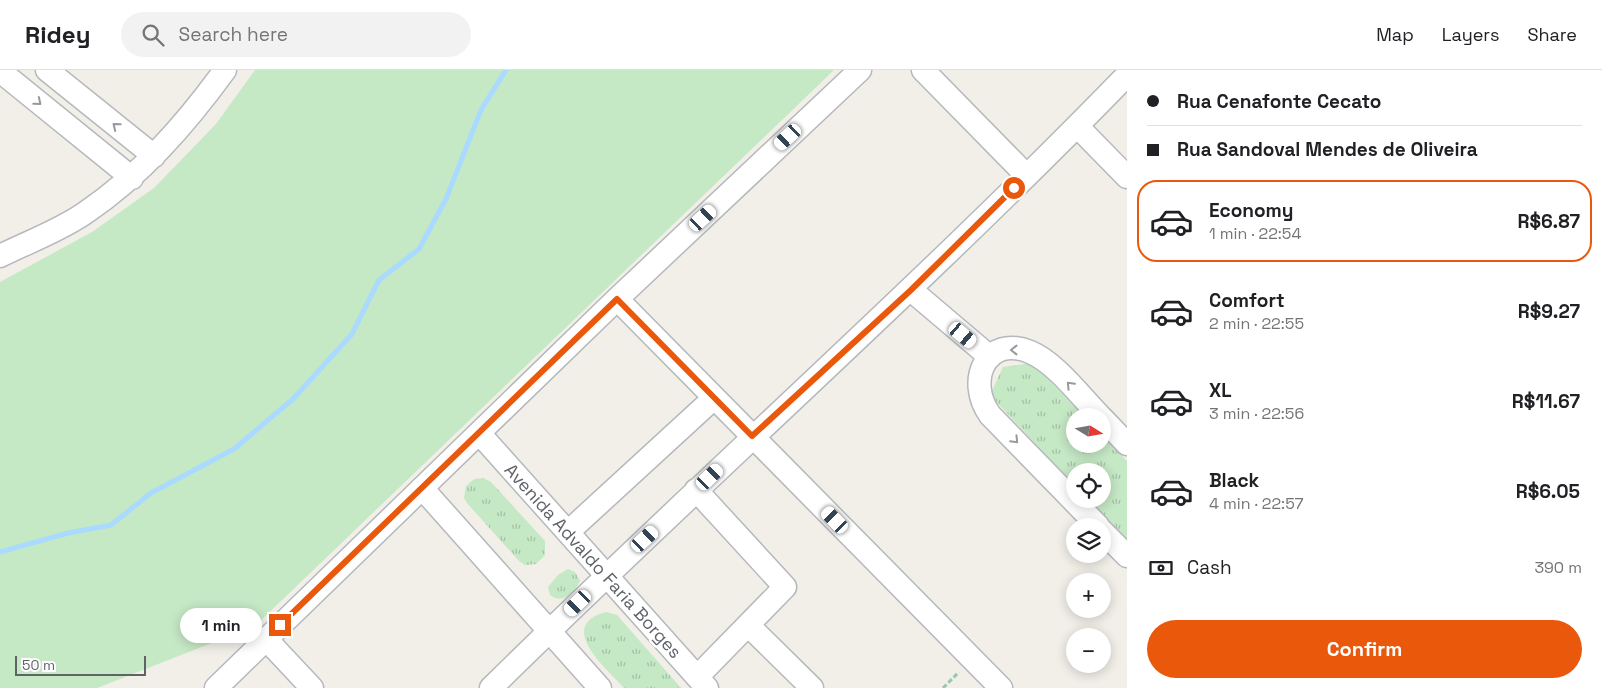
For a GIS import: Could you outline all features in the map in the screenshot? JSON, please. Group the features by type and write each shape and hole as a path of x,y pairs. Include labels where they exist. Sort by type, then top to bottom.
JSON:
{"street":[{"path":"47,70 154,156"},
{"path":"0,256 84,214 132,178 199,106 224,70"},
{"path":"216,688 617,299 860,70"},
{"path":"924,70 1026,175"},
{"path":"0,71 132,178"},
{"path":"491,688 752,436 911,290 1127,74"},
{"path":"1077,126 1127,177"},
{"path":"911,290 990,357"},
{"path":"617,299 1001,688"},
{"path":"1090,518 990,415 982,404 978,391 979,375 990,357 1008,349 1029,351 1054,368 1092,408"},
{"path":"568,532 714,398"},
{"path":"1111,427 1127,444"},
{"name":"Avenida Advaldo Faria Borges","path":"479,433 702,682"},
{"path":"422,488 600,688"},
{"path":"696,490 785,587 748,625 702,682"},
{"path":"1111,540 1127,556"},
{"path":"748,625 812,688"},
{"path":"266,639 312,688"}],"green space":[{"path":"255,70 834,70 255,626 97,688 0,688 0,282 92,232 154,188 216,124"},
{"path":"1032,363 1076,408 1066,408 1066,453 1111,453 1111,444 1127,461 1127,542 1111,525 1111,518 1105,518 1095,508 1111,508 1111,463 1066,463 1066,476 990,395 1003,367"},
{"path":"483,478 491,482 545,541 545,555 536,564 525,565 519,561 467,503 464,498 466,486 474,479"},
{"path":"568,569 575,572 580,581 567,596 559,599 554,598 550,595 548,587 558,575"},
{"path":"606,612 617,615 681,688 624,688 606,670 589,648 585,637 585,627 591,618"}],"waterway":[{"path":"0,552 68,533 111,525 151,493 234,449 293,399 352,334 379,280 419,249 446,199 481,110 506,70"}],"route":[{"path":"280,625 617,299 752,436 911,290 1014,188"}]}
